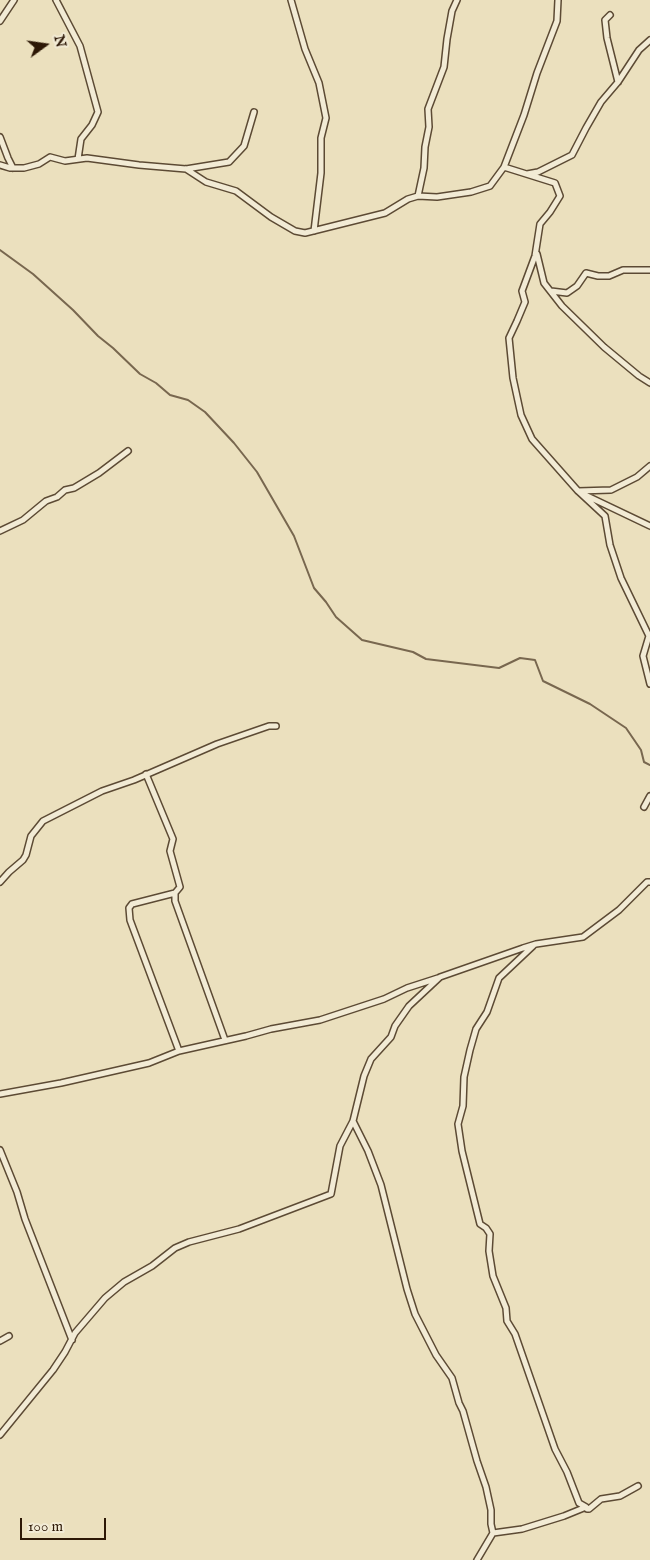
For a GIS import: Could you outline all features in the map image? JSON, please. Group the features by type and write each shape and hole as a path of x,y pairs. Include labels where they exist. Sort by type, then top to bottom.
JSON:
{"street":[{"path":"0,21 14,0"},
{"path":"56,0 80,46 98,112 92,126 81,139 78,159"},
{"path":"290,0 305,49 319,84 326,118 321,138 321,173 314,231"},
{"path":"418,196 424,168 425,147 429,127 428,109 444,67 448,30 456,0"},
{"path":"186,169 206,182 236,191 271,217 295,231 305,233 385,213 408,199 418,196 437,197 471,192 490,186 504,167 524,115 537,73 553,35 557,21 558,0"},
{"path":"610,15 605,20 607,38 618,82"},
{"path":"526,174 538,172 572,155 601,102 618,82 639,50 650,40"},
{"path":"0,165 24,168 39,164 50,157 65,161 97,159 186,169 229,162 244,146 254,112"},
{"path":"0,137 13,168"},
{"path":"504,167 555,183 560,196 540,224 536,251 530,273 522,291 524,302 509,338 513,378 521,414 532,439 578,491 605,516 610,545 621,578 649,639 642,656 650,684"},
{"path":"536,251 544,283 562,306 604,347 639,376 650,382"},
{"path":"551,291 567,294 577,286 586,273 609,276 623,270 650,270"},
{"path":"0,531 23,520 46,501 57,497 65,490 74,488 99,473 128,451"},
{"path":"578,491 611,490 637,477 650,466"},
{"path":"578,491 650,526"},
{"path":"0,882 23,860 31,836 43,821 102,791 119,786 217,744 269,726 276,726"},
{"path":"146,774 173,839 170,851 180,887 175,893 132,904 129,908 130,920 179,1050"},
{"path":"644,807 650,796"},
{"path":"0,1094 61,1084 148,1063 179,1050 320,1020 536,944 583,937 618,910 647,882 650,882"},
{"path":"175,893 175,901 226,1040"},
{"path":"536,944 499,978 487,1012 476,1029 464,1077 463,1106 458,1124 462,1151 480,1224 490,1234 489,1251 493,1276 506,1308 507,1321 515,1334 556,1450 567,1472 570,1483 577,1494 579,1503 589,1509 601,1499 620,1496 638,1486"},
{"path":"0,1435 53,1370 75,1333 105,1298 124,1282 152,1266 175,1248 189,1242 239,1229 331,1194 340,1146 353,1121 364,1076 371,1059 391,1037 395,1026 409,1006 440,977"},
{"path":"353,1121 368,1151 381,1185 415,1314 436,1355 452,1378 486,1487 491,1510 490,1524 493,1533"},
{"path":"0,1150 72,1340"},
{"path":"0,1341 9,1336"},
{"path":"476,1560 493,1533 522,1528 564,1516 586,1507"}],"waterway":[{"path":"0,250 33,274 140,374 156,383 170,395 188,400 205,412 234,443 257,472 294,536 314,588 336,617 362,640 413,652 426,659 499,668 520,658 535,660 543,681 590,704 626,728 641,750 644,762 650,765"}]}
